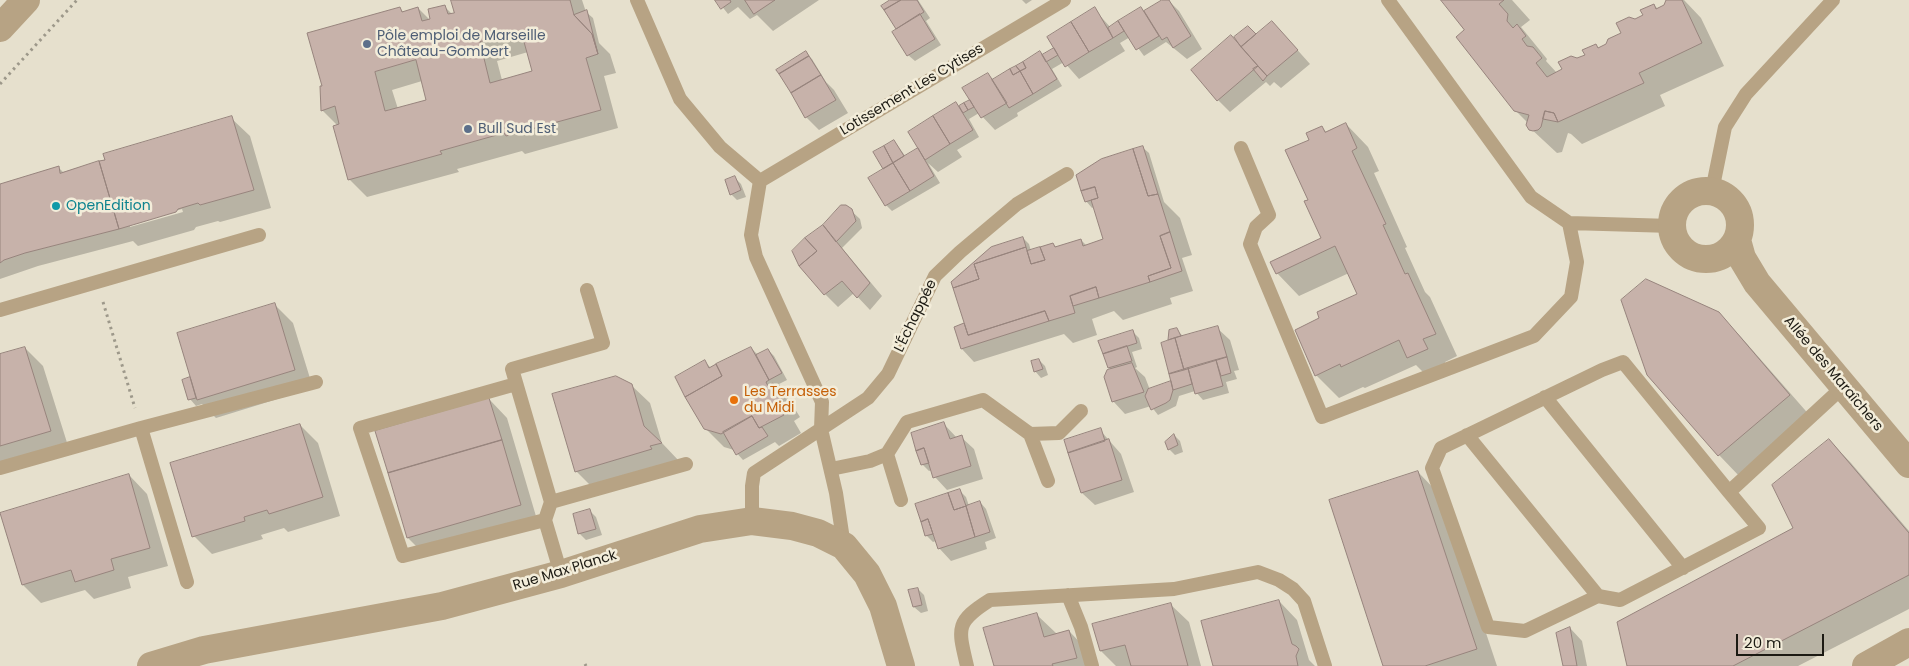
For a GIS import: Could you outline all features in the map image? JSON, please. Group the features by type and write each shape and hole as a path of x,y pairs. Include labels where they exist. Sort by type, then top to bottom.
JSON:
{"street":[{"path":"0,28 26,0"},
{"path":"1712,191 1725,196 1735,206 1741,224 1737,240 1727,253 1712,259 1699,259 1685,252 1676,242 1672,226 1674,213 1684,200 1696,192 1712,191"},
{"name":"Allée des Maraîchers","path":"1737,240 1742,258 1757,283 1909,464"},
{"name":"Allée des Maraîchers","path":"1712,259 1733,266 1757,283"},
{"name":"Rue Max Planck","path":"151,666 204,650 442,606 560,574 700,529 752,521 792,526 818,534 844,546 867,574 884,606 901,666"},
{"path":"1866,666 1909,642"}],"lane":[{"path":"637,0 680,99 720,147 760,181 751,236 756,257 822,402 821,429 836,493 844,546"},
{"name":"Lotissement Les Cytises","path":"760,181 1064,0"},
{"path":"1388,0 1531,197 1569,222 1672,226"},
{"path":"1712,191 1724,127 1746,94 1832,0"},
{"path":"1241,148 1270,215 1256,227 1250,244 1322,417 1534,336 1571,297 1577,262 1569,222"},
{"name":"L'Échappée","path":"752,521 754,473 868,398 888,374 935,276 960,252 1017,204 1067,174"},
{"path":"0,310 259,235"},
{"path":"560,574 545,520 550,502 512,369 603,343 587,290"},
{"path":"1623,362 1729,492 1759,528 1620,600 1598,596 1525,631 1488,627 1432,468 1441,448 1602,370 1623,362"},
{"path":"0,468 141,428 316,382"},
{"path":"516,384 360,428 403,556 545,520"},
{"path":"1729,492 1844,386"},
{"path":"1545,397 1683,568"},
{"path":"831,469 870,461 887,454 907,422 982,400 1030,434 1048,480"},
{"path":"1030,434 1059,433 1081,411"},
{"path":"141,428 187,582"},
{"path":"1467,435 1598,596"},
{"path":"887,454 901,500"},
{"path":"550,502 686,464"},
{"path":"967,666 961,641 963,622 972,612 990,600 1174,589 1258,572 1286,584 1304,601 1325,666"},
{"path":"1068,595 1081,627 1092,666"}],"path":[{"path":"0,84 77,0"},
{"path":"107,313 141,428"}],"building":[{"path":"451,0 570,0 574,15 592,34 598,54 586,58 601,110 506,136 504,133 440,151 442,154 348,180 333,126 339,124 335,106 321,111 320,86 322,86 307,33 400,7 402,12 418,7 422,21 430,19 428,9 445,5 448,14 454,13","holes":["521,31 532,71 490,83 480,42","416,60 426,100 385,111 375,72"]},
{"path":"715,0 730,0 731,2 721,9"},
{"path":"745,0 775,0 754,14"},
{"path":"890,0 901,0 884,10 881,6"},
{"path":"901,0 917,0 924,12 896,29 884,10"},
{"path":"1162,0 1169,0 1191,36 1173,48 1167,37 1162,40 1144,11"},
{"path":"1441,0 1504,0 1499,4 1508,14 1507,21 1513,28 1517,24 1526,36 1522,39 1527,46 1533,47 1542,58 1536,63 1547,77 1562,69 1558,62 1571,56 1577,58 1585,55 1582,50 1596,44 1598,48 1606,44 1608,39 1621,33 1616,23 1629,17 1635,19 1643,15 1640,10 1654,4 1656,9 1664,5 1666,0 1682,0 1702,43 1639,73 1644,83 1558,122 1554,113 1545,111 1541,127 1533,131 1529,130 1526,125 1529,115 1514,111 1456,37 1464,30"},
{"path":"1095,7 1113,38 1089,52 1071,22"},
{"path":"1141,7 1159,36 1136,50 1118,21"},
{"path":"587,10 598,54 592,34 574,15"},
{"path":"920,14 935,39 907,56 892,32"},
{"path":"1118,21 1124,31 1113,38 1108,28"},
{"path":"1272,21 1298,50 1267,76 1241,47"},
{"path":"1071,22 1089,52 1065,67 1047,37"},
{"path":"1248,26 1256,34 1241,47 1234,37"},
{"path":"1231,35 1258,66 1217,101 1191,70"},
{"path":"1054,48 1058,55 1046,62 1042,55"},
{"path":"806,51 809,56 779,74 776,70"},
{"path":"1040,51 1057,79 1033,94 1020,71 1026,68 1023,62"},
{"path":"809,56 821,75 791,93 779,74"},
{"path":"1023,62 1026,68 1020,71 1016,66"},
{"path":"1016,66 1020,71 1013,75 1010,69"},
{"path":"1258,66 1267,76 1263,81 1253,69"},
{"path":"1010,69 1013,75 1020,71 1033,94 1009,108 992,80"},
{"path":"988,73 1007,103 981,118 962,88"},
{"path":"821,75 836,100 805,118 791,93"},
{"path":"970,100 974,107 968,110 964,103"},
{"path":"956,102 973,130 950,144 933,116"},
{"path":"964,103 968,110 963,113 959,106"},
{"path":"1545,111 1554,113 1558,122 1543,119"},
{"path":"232,116 254,190 200,205 198,203 178,209 176,212 119,229 99,161 105,160 103,154"},
{"path":"933,116 950,144 925,160 908,132"},
{"path":"1346,123 1357,148 1352,151 1386,224 1383,225 1405,274 1408,273 1436,334 1423,339 1428,349 1407,358 1399,340 1341,367 1340,364 1315,376 1295,330 1319,318 1317,312 1357,294 1335,246 1276,274 1270,262 1321,238 1304,201 1308,200 1285,150 1309,140 1306,133 1322,126 1325,132"},
{"path":"894,140 904,156 893,163 884,146"},
{"path":"884,146 893,163 883,169 873,152"},
{"path":"1143,146 1158,194 1148,196 1133,149"},
{"path":"918,148 934,176 910,191 893,163"},
{"path":"1133,149 1148,196 1158,194 1170,232 1160,236 1171,268 1148,276 1150,282 1099,298 1096,287 1070,296 1075,313 1049,321 1045,311 968,335 953,288 979,279 974,264 1026,247 1031,264 1045,260 1040,247 1053,243 1055,247 1081,239 1083,246 1103,239 1091,200 1098,198 1095,187 1081,191 1076,175 1101,159"},
{"name":"OpenEdition","path":"99,161 119,229 25,253 0,263 0,184 59,166 60,173"},
{"path":"893,163 910,191 885,206 868,178"},
{"path":"735,176 741,190 730,195 725,180"},
{"path":"1095,187 1098,198 1085,202 1081,191"},
{"path":"841,205 846,205 852,209 856,221 836,242 823,225"},
{"path":"823,225 870,283 857,298 842,281 824,295 799,266 817,251 805,238"},
{"path":"1170,232 1182,271 1150,282 1148,276 1171,268 1160,236"},
{"path":"1023,237 1026,247 974,264 979,279 953,288 951,282 991,247"},
{"path":"805,238 817,251 799,266 792,251"},
{"path":"1040,247 1045,260 1031,264 1027,251"},
{"path":"1646,279 1719,312 1790,395 1718,456 1647,375 1621,300"},
{"path":"1096,287 1099,298 1073,306 1070,296"},
{"path":"275,303 295,370 197,400 177,333"},
{"path":"1045,311 1049,321 961,349 954,327 964,323 968,335"},
{"path":"1218,326 1227,357 1184,370 1175,338"},
{"path":"1177,328 1181,336 1168,340 1169,330"},
{"path":"1133,330 1137,343 1103,354 1098,341"},
{"path":"1175,338 1184,370 1169,374 1161,343"},
{"path":"1127,346 1132,361 1108,368 1103,354"},
{"path":"25,347 51,431 0,446 0,354"},
{"path":"751,347 769,380 766,382 768,386 773,383 782,399 777,402 784,415 759,428 752,416 721,434 704,429 685,397 722,376 716,364"},
{"path":"768,349 782,373 769,380 756,355"},
{"path":"1227,357 1231,373 1221,376 1216,360"},
{"path":"1039,359 1043,369 1034,372 1031,361"},
{"path":"705,360 709,368 716,364 722,376 685,397 675,377"},
{"path":"1216,360 1223,386 1195,394 1188,368"},
{"path":"1132,363 1144,392 1112,402 1104,377 1107,370"},
{"path":"1188,368 1192,384 1173,390 1169,374"},
{"path":"616,376 632,384 644,426 662,443 650,446 652,449 575,472 552,394"},
{"path":"190,377 196,398 188,400 182,380"},
{"path":"1171,381 1173,390 1170,400 1151,410 1145,396 1148,389"},
{"path":"489,398 502,440 388,473 375,431"},
{"path":"752,416 759,428 762,427 768,436 736,455 723,432"},
{"path":"944,422 950,439 962,435 971,466 933,478 924,448 916,451 911,433"},
{"path":"300,424 323,497 269,514 267,510 244,517 245,521 192,537 170,463"},
{"path":"1101,428 1105,441 1068,453 1064,440"},
{"path":"1174,434 1178,445 1168,450 1165,442"},
{"path":"1109,439 1122,480 1081,493 1068,453"},
{"path":"1829,439 1909,533 1909,575 1733,666 1627,666 1617,622 1793,528 1772,485"},
{"path":"502,440 521,505 407,538 388,473"},
{"path":"924,448 929,463 921,465 916,451"},
{"path":"1418,471 1477,649 1425,666 1383,666 1329,500"},
{"path":"129,474 150,548 111,559 114,570 75,582 71,570 22,585 0,513"},
{"path":"960,489 966,506 954,510 948,493"},
{"path":"948,493 954,510 966,506 975,537 938,549 928,519 921,522 915,504"},
{"path":"980,501 990,532 975,537 966,506"},
{"path":"590,509 596,529 578,534 573,514"},
{"path":"928,519 933,534 925,536 921,522"},
{"path":"918,588 922,605 913,607 908,590"},
{"path":"1279,600 1292,644 1299,649 1296,656 1298,666 1213,666 1201,621"},
{"path":"1171,603 1188,666 1131,666 1125,645 1100,651 1092,624"},
{"path":"1037,613 1044,637 1069,630 1077,658 1052,664 1053,666 994,666 983,628"},
{"path":"1570,627 1577,666 1563,666 1556,633"}],"place":[{"name":"Pôle emploi de Marseille Château-Gombert","path":"367,44"},
{"name":"Bull Sud Est","path":"468,129"},
{"name":"OpenEdition","path":"56,206"},
{"name":"Les Terrasses du Midi","path":"734,400"}]}
